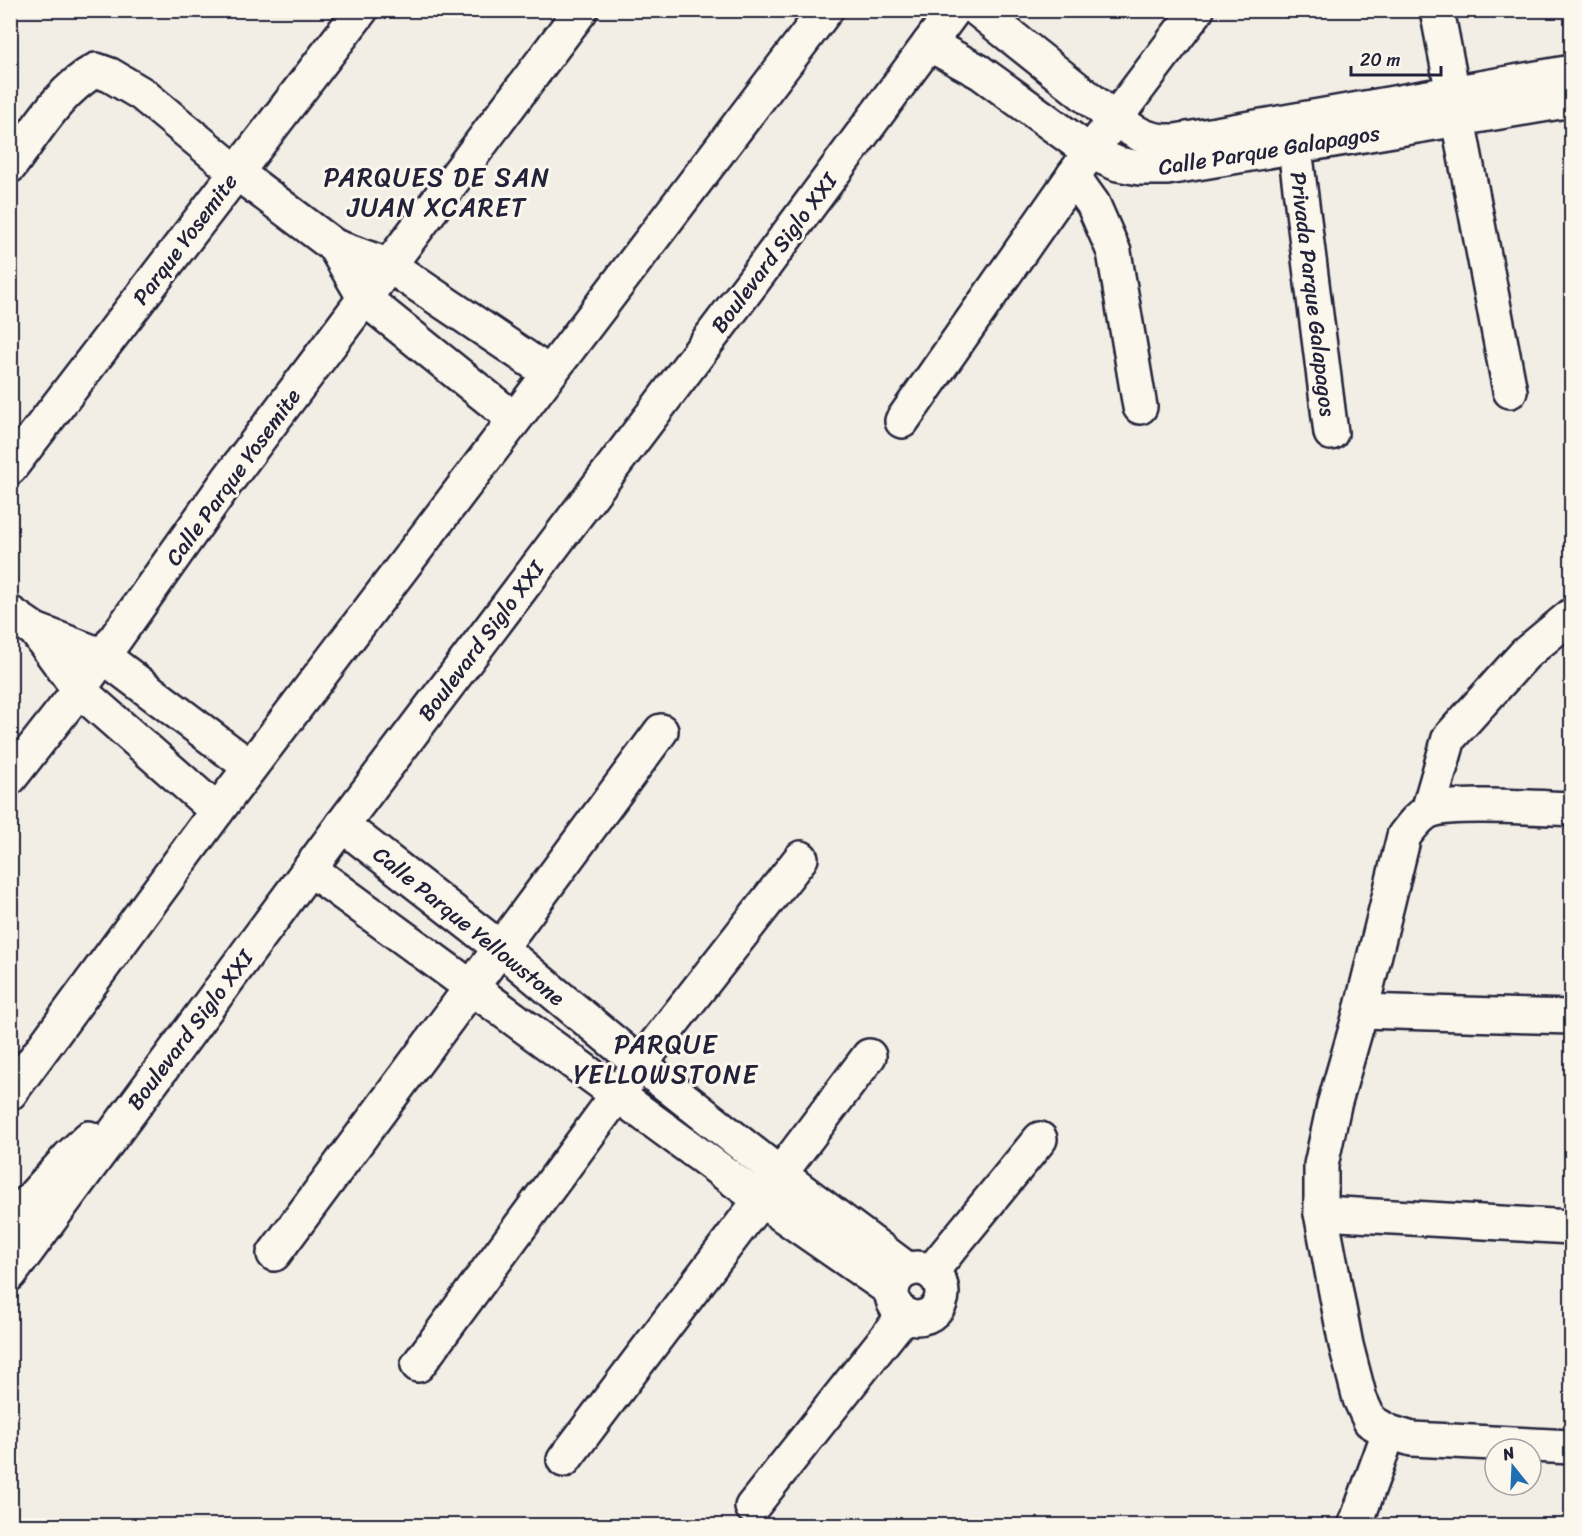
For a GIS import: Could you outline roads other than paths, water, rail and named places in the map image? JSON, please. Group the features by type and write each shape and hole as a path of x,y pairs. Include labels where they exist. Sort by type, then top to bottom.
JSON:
{"street":[{"name":"Parque Yosemite","path":"10,468 361,10"},
{"name":"Calle Parque Yosemite","path":"10,778 79,690 228,480 581,10"},
{"path":"11,1095 250,767 826,10"},
{"name":"Boulevard Siglo XXI","path":"10,1274 342,825 751,284 954,10"},
{"name":"Calle Parque Galapagos","path":"978,10 1116,120 1157,142 1293,133 1455,106 1572,100"},
{"path":"902,421 1082,164 1197,10"},
{"path":"1437,10 1510,391"},
{"path":"980,72 1008,35"},
{"name":"Calle Parque Galapagos","path":"929,44 980,72 1029,106 1082,164 1167,168 1293,133"},
{"path":"10,166 81,78 96,70 110,75 142,94 236,172 334,246 390,266 549,373"},
{"path":"1029,106 1056,72"},
{"name":"Calle Parque Galapagos","path":"1455,106 1572,72"},
{"name":"Privada Parque Galapagos","path":"1293,133 1331,433"},
{"path":"1082,164 1093,204 1114,252 1140,407"},
{"path":"334,246 365,299 514,419"},
{"path":"426,348 457,311"},
{"path":"477,387 508,346"},
{"path":"1428,811 1449,738 1525,654 1572,615"},
{"path":"23,622 103,656 250,767"},
{"path":"23,622 79,690 217,811"},
{"path":"137,741 166,702"},
{"path":"274,1254 661,731"},
{"path":"184,781 216,740"},
{"path":"1572,809 1453,806 1428,811 1414,821 1404,836 1361,1011 1334,1105 1321,1165 1321,1213 1347,1345 1360,1399 1370,1421 1389,1432 1412,1439 1572,1447"},
{"name":"Calle Parque Yellowstone","path":"342,825 500,948 640,1064 781,1174 909,1287"},
{"path":"418,1365 640,1064 801,858"},
{"name":"Calle Parque Yellowstone","path":"310,868 761,1200 909,1287"},
{"path":"1361,1011 1572,1017"},
{"path":"564,1460 869,1056"},
{"path":"10,1222 89,1138 106,1125 127,1114"},
{"path":"752,1507 909,1287 1040,1139"},
{"path":"1321,1213 1572,1227"},
{"path":"1355,1526 1389,1432"}],"district":[{"name":"PARQUES DE SAN JUAN XCARET","path":"437,192"},
{"name":"PARQUE YELLOWSTONE","path":"666,1059"}]}
